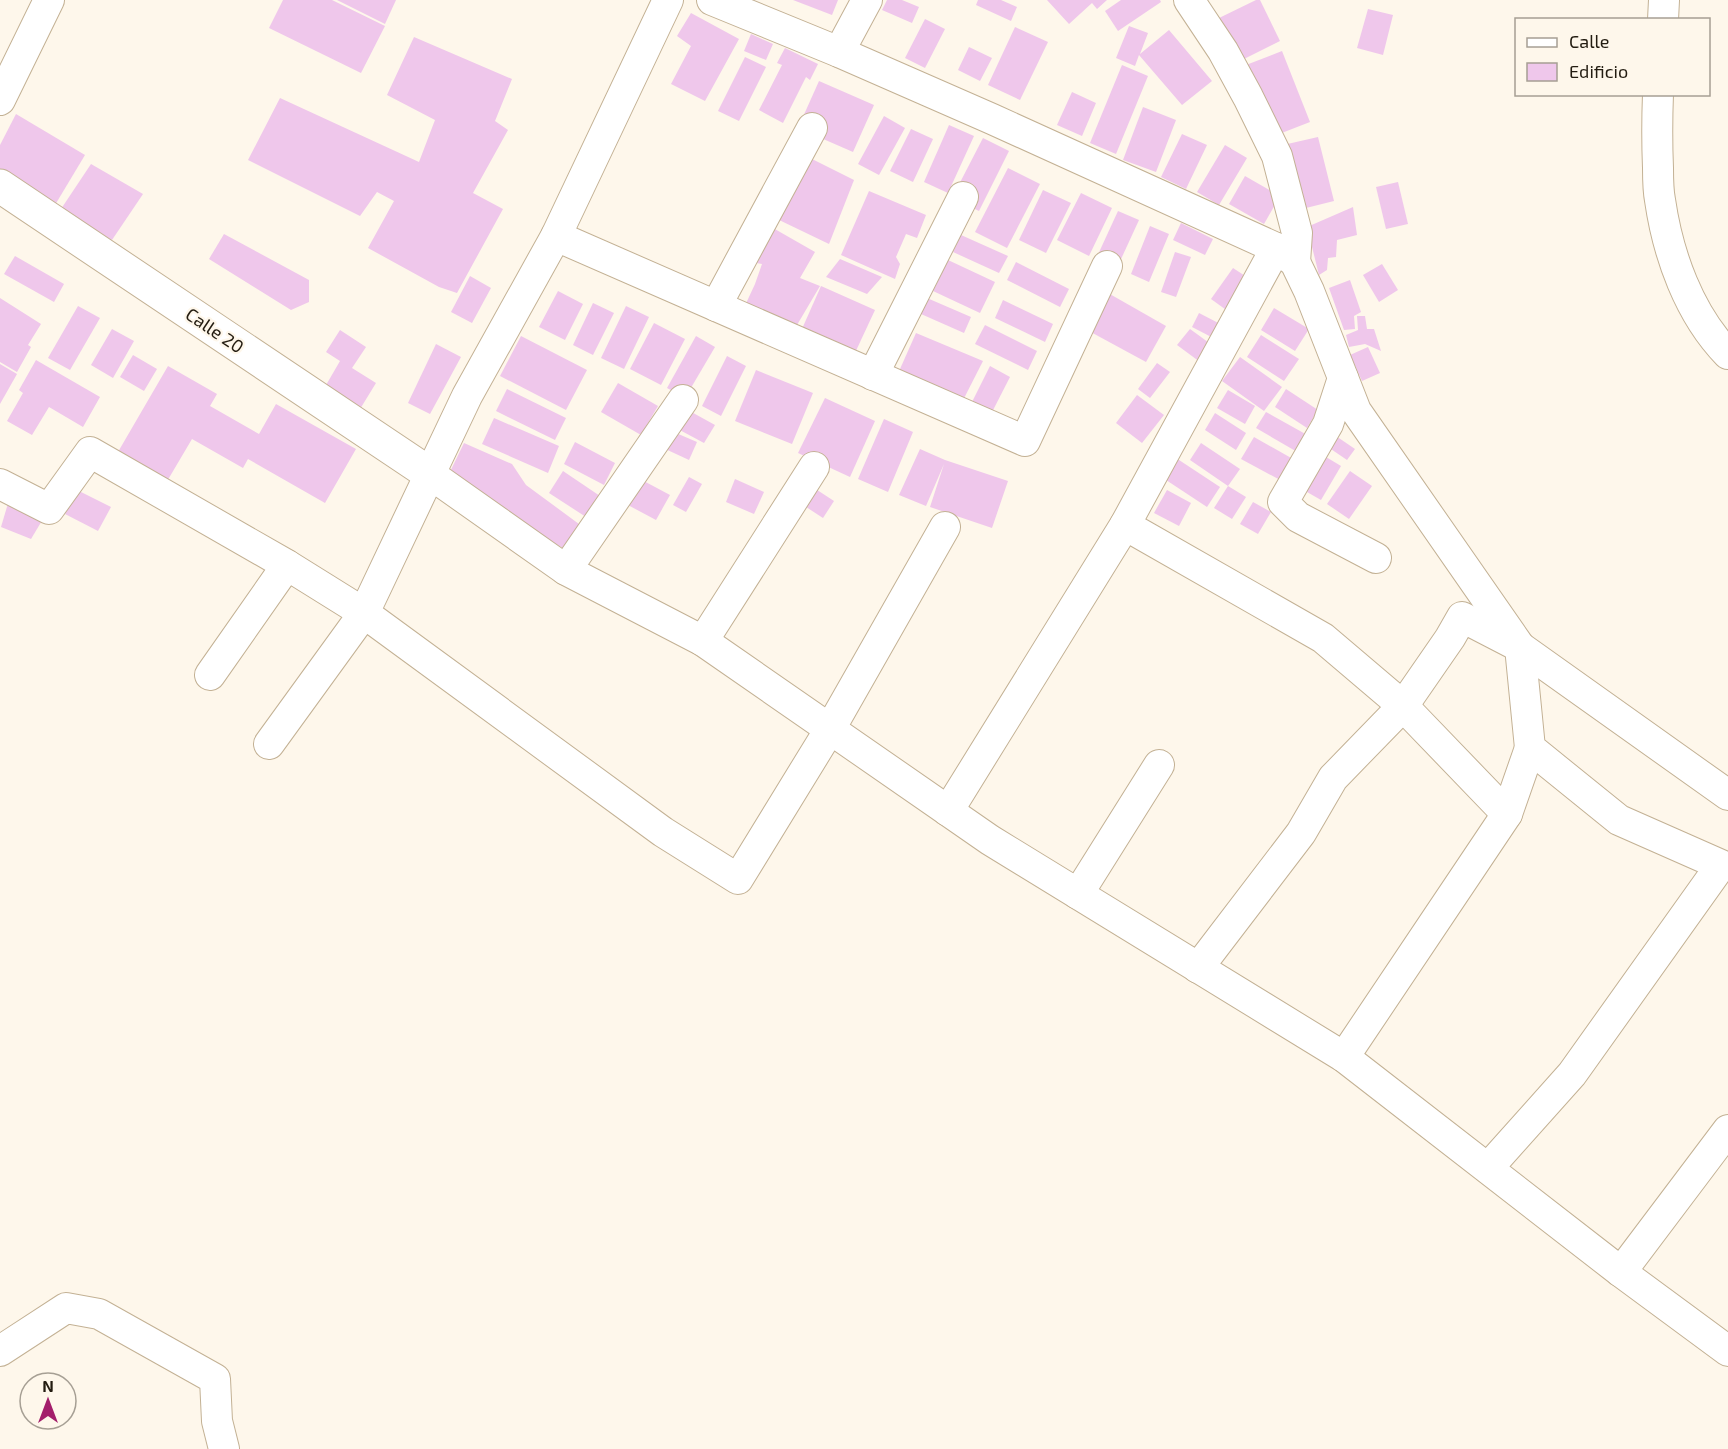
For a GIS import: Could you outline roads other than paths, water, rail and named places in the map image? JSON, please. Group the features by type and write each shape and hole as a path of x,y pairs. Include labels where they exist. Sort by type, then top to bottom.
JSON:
{"main road":[{"name":"Calle 20","path":"0,186 430,474"}],"street":[{"path":"0,100 50,0"},
{"path":"269,744 364,613 467,396 556,236 668,0"},
{"path":"712,0 839,52 992,119 1286,255 1309,291 1356,411 1520,647 1530,748 1507,813 1344,1057"},
{"path":"839,52 867,0"},
{"path":"948,811 1125,525 1297,233 1277,156 1223,51 1189,0"},
{"path":"1663,18 1664,0"},
{"path":"1658,96 1656,130 1659,198 1667,234 1690,299 1707,328 1728,354"},
{"path":"716,306 812,128"},
{"path":"873,375 963,197"},
{"path":"556,236 1025,441 1107,266"},
{"path":"1343,378 1328,424 1283,501 1298,517 1376,558"},
{"path":"566,570 683,400"},
{"path":"0,484 49,509 90,452 287,565 364,613 663,832 738,879 830,729 945,527"},
{"path":"703,641 814,467"},
{"path":"430,474 566,570 703,641 990,840 1344,1057 1620,1272 1728,1351"},
{"path":"1125,525 1323,638 1403,706 1507,813"},
{"path":"210,675 287,565"},
{"path":"1198,968 1301,833 1333,778 1403,706 1462,617 1520,647 1728,795"},
{"path":"1488,1168 1572,1074 1721,866 1619,820 1530,748"},
{"path":"1078,894 1159,765"},
{"path":"1620,1272 1728,1130"},
{"path":"0,1351 66,1308 99,1314 215,1379 217,1421 224,1449"}]}
